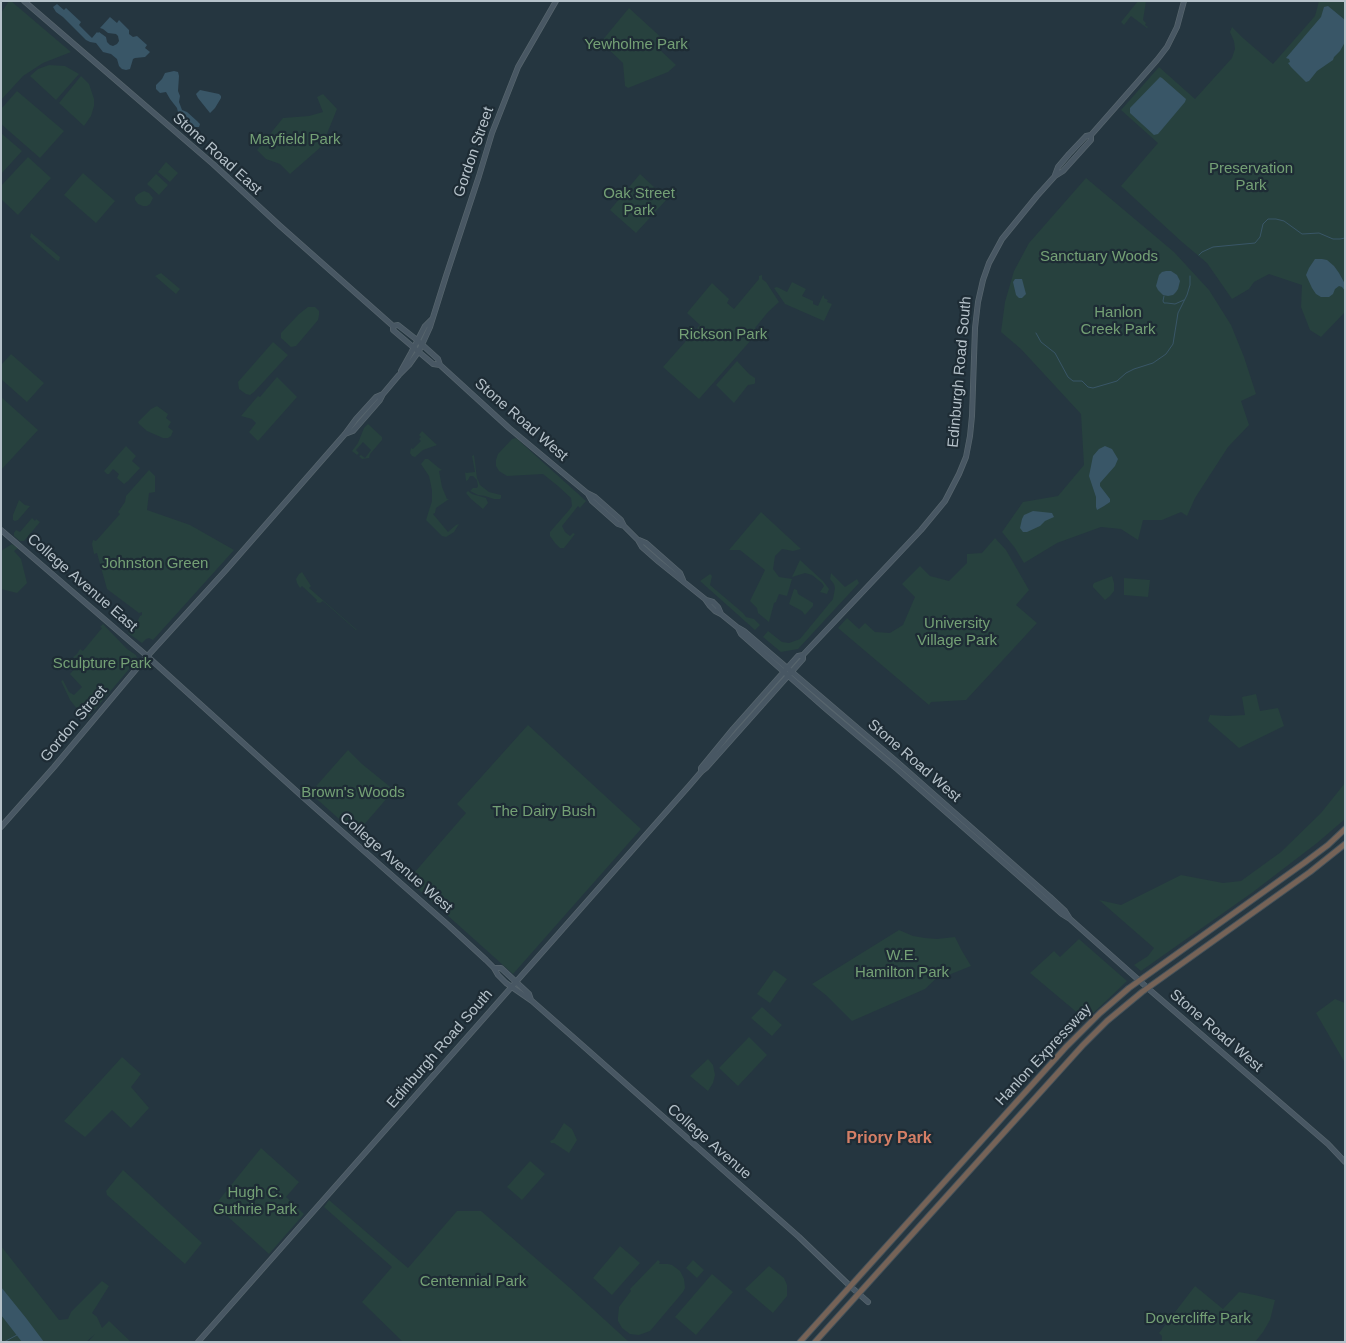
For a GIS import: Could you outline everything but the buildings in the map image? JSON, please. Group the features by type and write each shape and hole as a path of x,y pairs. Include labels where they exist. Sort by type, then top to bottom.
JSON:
{"highway":[{"name":"Hanlon Expressway","path":"800,1342 1077,1035 1116,999 1304,864 1345,829"},
{"name":"Hanlon Expressway","path":"815,1342 1083,1045 1107,1021 1148,988 1310,872 1345,844"}],"main road":[{"name":"Stone Road East","path":"24,1 213,164 279,226 393,326 394,330 419,352"},
{"name":"Gordon Street","path":"399,374 419,352 430,327 492,133 518,67 556,1"},
{"name":"Edinburgh Road South","path":"198,1342 511,986 706,768 788,672 803,659 802,655 920,530 942,504 953,486 966,456 970,436 975,328 978,302 989,263 1002,239 1054,176 1063,171 1091,140 1091,135 1157,60 1177,27 1184,1"},
{"name":"Gordon Street","path":"1,827 147,656 226,570 345,434 353,431 380,400 399,374 425,326 432,319"},
{"name":"Stone Road East","path":"393,326 398,325 422,345"},
{"name":"Stone Road West","path":"422,345 438,359 440,365 517,435 622,520 624,526 638,540 642,547 676,577 683,580 705,599 718,607 721,614 737,627 741,634 834,709 974,830 985,843"},
{"name":"Stone Road West","path":"419,352 433,364 440,365"},
{"name":"College Avenue East","path":"1,530 147,656"},
{"name":"College Avenue West","path":"147,656 443,920 494,968 498,975 532,1001"},
{"name":"Stone Road West","path":"788,672 826,709 966,830 985,843 1050,897 1065,911 1070,919 1328,1144 1345,1162"},
{"path":"826,709 834,709"},
{"path":"932,800 939,800"},
{"path":"966,830 974,830"},
{"name":"College Avenue West","path":"494,968 501,968 529,994 532,1001"},
{"name":"College Avenue","path":"532,1001 802,1240 868,1302"}],"green space":[{"path":"9,1 71,52 43,63 23,76 1,100 1,13"},
{"path":"1138,1 1146,1 1143,20 1147,28 1131,16 1124,25 1121,22"},
{"name":"Preservation Park","path":"1319,1 1345,1 1345,312 1321,337 1310,330 1301,307 1302,285 1269,274 1254,282 1249,289 1232,299 1207,263 1121,186 1158,143 1121,110 1159,67 1195,99 1232,58 1235,49 1230,32 1232,27 1273,64 1315,16"},
{"name":"Yewholme Park","path":"629,8 665,41 659,49 676,65 668,72 628,88 625,86 623,63 601,42"},
{"path":"49,65 65,66 79,74 56,100 30,76 38,69"},
{"path":"81,76 89,84 94,99 91,116 84,126 59,103"},
{"path":"17,91 64,131 40,158 1,124 1,109"},
{"name":"Mayfield Park","path":"323,94 337,109 322,146 290,174 280,164 266,159 257,150 283,118 309,116 323,112 317,97"},
{"path":"1,133 22,151 1,174"},
{"path":"28,157 51,178 18,215 1,199 1,186"},
{"path":"166,162 178,173 170,182 158,172"},
{"path":"83,173 115,201 96,223 64,195"},
{"path":"156,174 168,185 159,195 147,184"},
{"name":"Oak Street Park","path":"640,174 667,199 636,233 610,210"},
{"name":"Hanlon Creek Park","path":"1086,178 1174,252 1209,290 1231,325 1256,394 1241,401 1249,425 1228,447 1195,498 1187,516 1181,512 1162,520 1143,520 1138,540 1121,529 1101,527 1057,543 1024,563 1002,532 1023,502 1058,496 1084,465 1081,414 1021,349 1001,332 1005,302 1014,271 1029,243"},
{"path":"144,191 153,198 147,206 138,204 135,200 138,194"},
{"path":"31,233 60,257 59,261 30,237"},
{"path":"161,273 180,289 176,294 155,276"},
{"name":"Rickson Park","path":"762,275 762,279 779,302 755,328 759,331 699,399 663,367 700,325 687,313 712,283 729,299 727,303 734,309 759,279 759,276"},
{"path":"792,282 806,289 802,296 813,301 813,304 818,306 823,295 828,300 827,302 832,304 824,321 785,304 774,288 777,287 787,292"},
{"path":"308,307 315,307 319,311 318,320 296,346 291,347 281,338 281,333"},
{"path":"273,342 288,355 254,392 250,395 246,394 239,389 238,382"},
{"path":"11,354 44,383 27,402 1,379 1,365"},
{"path":"737,361 755,378 755,383 748,385 734,403 716,385"},
{"path":"277,377 297,397 258,441 249,432 256,423 252,419 241,416"},
{"path":"1,397 38,430 1,470"},
{"path":"157,406 168,414 166,418 171,422 168,427 173,431 168,438 163,438 147,431 138,422 151,409"},
{"path":"368,424 382,437 382,440 370,454 369,458 362,459 359,456 361,455 365,458 371,450 363,442 356,450 359,453 357,455 352,451"},
{"path":"422,431 437,445 423,450 415,457 412,456 410,453 411,448 413,449 421,441 419,435"},
{"path":"516,438 586,501 580,508 578,506 562,526 570,536 573,533 575,534 564,548 560,548 555,543 550,536 550,532 572,506 571,498 543,474 507,476 499,471 496,466 498,454 512,439"},
{"path":"126,446 136,456 132,461 140,468 124,484 117,478 119,474 113,469 109,474 104,471"},
{"path":"474,455 477,478 480,485 489,492 501,495 500,499 478,495 470,491 478,486 477,480 473,476 470,476 466,481 465,472 475,472 472,456"},
{"path":"425,459 428,459 442,470 439,471 442,487 447,499 449,499 436,508 433,514 448,532 459,524 454,532 446,537 442,536 426,520 432,501 432,490 429,476 421,464"},
{"name":"Johnston Green","path":"149,470 155,476 155,492 149,493 147,510 190,525 234,550 153,640 149,638 142,643 128,633 139,625 137,622 142,612 139,613 107,589 97,553 94,554 92,544 93,540 96,541 120,514 118,512 125,502 126,496"},
{"path":"468,491 486,498 488,503 483,509 466,493"},
{"path":"19,500 25,505 30,506 15,521 13,520 13,515"},
{"path":"761,512 801,549 793,551 782,549 775,556 773,569 779,577 792,579 787,596 779,594 774,603 769,622 758,613 757,608 750,601 765,570 740,550 729,550"},
{"path":"32,518 40,522 24,541 20,541 14,536 14,533 16,530 20,532"},
{"name":"University Village Park","path":"995,538 1006,550 1029,590 1016,605 1037,623 966,700 931,702 929,705 838,628 847,618 859,629 865,623 875,632 890,633 903,625 915,597 902,584 920,566 930,576 949,581 967,563 967,554 982,553"},
{"path":"12,544 18,548 14,551 21,559 27,583 17,593 1,589 1,551"},
{"path":"800,560 823,581 829,589 827,594 820,592 824,586 812,575 805,573 792,577"},
{"path":"302,572 311,586 309,588 357,630 323,601 320,603 316,602 317,600 302,586 300,588 296,579"},
{"path":"831,573 845,587 857,579 859,583 798,649 781,652 763,637 768,631 782,642 789,643 800,639 833,599 835,588 830,579"},
{"path":"710,574 712,576 710,585 746,617 754,619 760,625 755,630 700,581"},
{"path":"1112,576 1114,591 1105,600 1093,585"},
{"path":"1124,578 1150,580 1148,597 1124,595"},
{"path":"794,589 797,590 798,594 813,603 813,606 805,615 802,611 789,604"},
{"name":"Sculpture Park","path":"103,624 137,658 86,720 70,700 61,681 63,680 69,692 74,695 82,687 70,674 78,665 76,663 78,661 73,657 80,649 83,651 102,628 100,627"},
{"path":"1256,694 1260,711 1278,708 1284,726 1239,748 1208,721 1210,715 1245,715 1242,697"},
{"name":"The Dairy Bush","path":"528,725 641,829 513,974 408,880 466,813 457,804"},
{"name":"Brown's Woods","path":"348,750 394,790 356,834 310,793"},
{"path":"1345,783 1345,819 1253,892 1141,971 1134,965 1148,956 1154,948 1099,900 1121,905 1181,875 1223,883 1241,881 1281,852 1321,813"},
{"name":"W.E. Hamilton Park","path":"899,930 913,936 925,938 955,937 971,966 946,976 943,972 925,989 852,1021 812,984"},
{"path":"1079,939 1127,981 1086,1020 1030,973 1054,951 1060,957"},
{"path":"774,970 787,979 770,1003 757,994"},
{"path":"1335,999 1345,1003 1345,1063 1316,1013"},
{"path":"762,1007 782,1025 772,1036 751,1018"},
{"path":"749,1037 767,1055 738,1086 719,1068"},
{"path":"122,1057 141,1074 131,1087 149,1108 131,1128 112,1110 85,1137 64,1121"},
{"path":"708,1059 713,1065 715,1075 708,1091 690,1076"},
{"path":"564,1123 572,1129 577,1140 569,1153 550,1141 554,1139"},
{"name":"Hugh C. Guthrie Park","path":"261,1148 299,1182 286,1197 304,1214 269,1254 215,1205"},
{"path":"530,1161 545,1174 522,1200 507,1187"},
{"path":"123,1170 202,1243 185,1264 107,1195 106,1191"},
{"name":"Centennial Park","path":"329,1200 408,1268 457,1211 481,1211 629,1342 403,1342 362,1302 392,1267 324,1207"},
{"path":"1,1246 59,1320 68,1319 71,1312 102,1281 109,1286 92,1313 97,1317 102,1328 109,1321 131,1342 88,1342 95,1334 86,1342 1,1342"},
{"path":"620,1246 640,1263 612,1295 593,1278"},
{"path":"658,1260 659,1264 672,1265 680,1271 684,1279 685,1288 650,1331 639,1335 630,1334 622,1328 618,1321 619,1307 631,1291 630,1289"},
{"path":"693,1260 704,1270 697,1278 686,1268"},
{"path":"769,1266 784,1278 787,1285 787,1296 773,1313 745,1289"},
{"path":"712,1274 733,1292 696,1335 675,1317"},
{"name":"Dovercliffe Park","path":"1195,1286 1223,1309 1239,1292 1275,1300 1270,1320 1255,1342 1162,1342 1162,1336 1159,1333"}],"water":[{"path":"57,4 64,10 66,8 81,22 79,25 92,38 99,32 113,46 119,41 118,36 100,28 110,17 117,23 119,20 129,30 129,34 133,37 137,36 147,45 145,48 150,52 145,57 133,59 130,69 122,69 117,59 111,54 103,52 96,43 86,40 56,12 53,7"},
{"path":"1328,6 1345,20 1345,42 1333,60 1317,71 1306,82 1291,67 1288,63 1290,62 1289,59 1286,58 1321,17 1324,7"},
{"path":"178,72 179,76 178,91 182,110 200,124 199,127 194,127 178,112 166,92 160,93 156,89 156,85 165,73"},
{"path":"1160,77 1186,99 1158,134 1154,135 1130,113 1130,108"},
{"path":"200,90 221,96 210,113 196,94"},
{"path":"1315,259 1327,260 1334,266 1345,284 1345,291 1339,286 1329,297 1321,297 1316,294 1306,275"},
{"path":"1166,271 1171,271 1177,275 1180,281 1176,292 1168,296 1163,295 1156,286 1159,275"},
{"path":"1015,279 1022,279 1026,294 1022,298 1016,295 1013,282"},
{"path":"1105,446 1112,449 1118,459 1115,466 1100,483 1110,502 1097,510 1096,497 1089,476 1093,456 1099,449"},
{"path":"1033,511 1052,513 1054,517 1045,521 1040,526 1023,532 1020,528 1022,519 1024,515"},
{"path":"1,1287 44,1342 22,1342 1,1315"}],"waterway":[{"path":"1199,255 1213,247 1255,243 1260,237 1263,224 1268,219 1284,221 1302,234 1319,233 1333,239 1345,238"},
{"path":"1036,333 1041,342 1055,353 1068,377 1073,381 1082,381 1088,387 1093,388 1117,381 1126,373 1153,363 1166,354 1173,344 1178,313 1187,295 1190,276"},
{"path":"1164,296 1164,303 1175,304 1184,300"},
{"path":"4,1342 17,1335"}],"district":[{"name":"Priory Park","path":"889,1139"}],"park label":[{"name":"Sanctuary Woods","path":"1099,257"}]}
